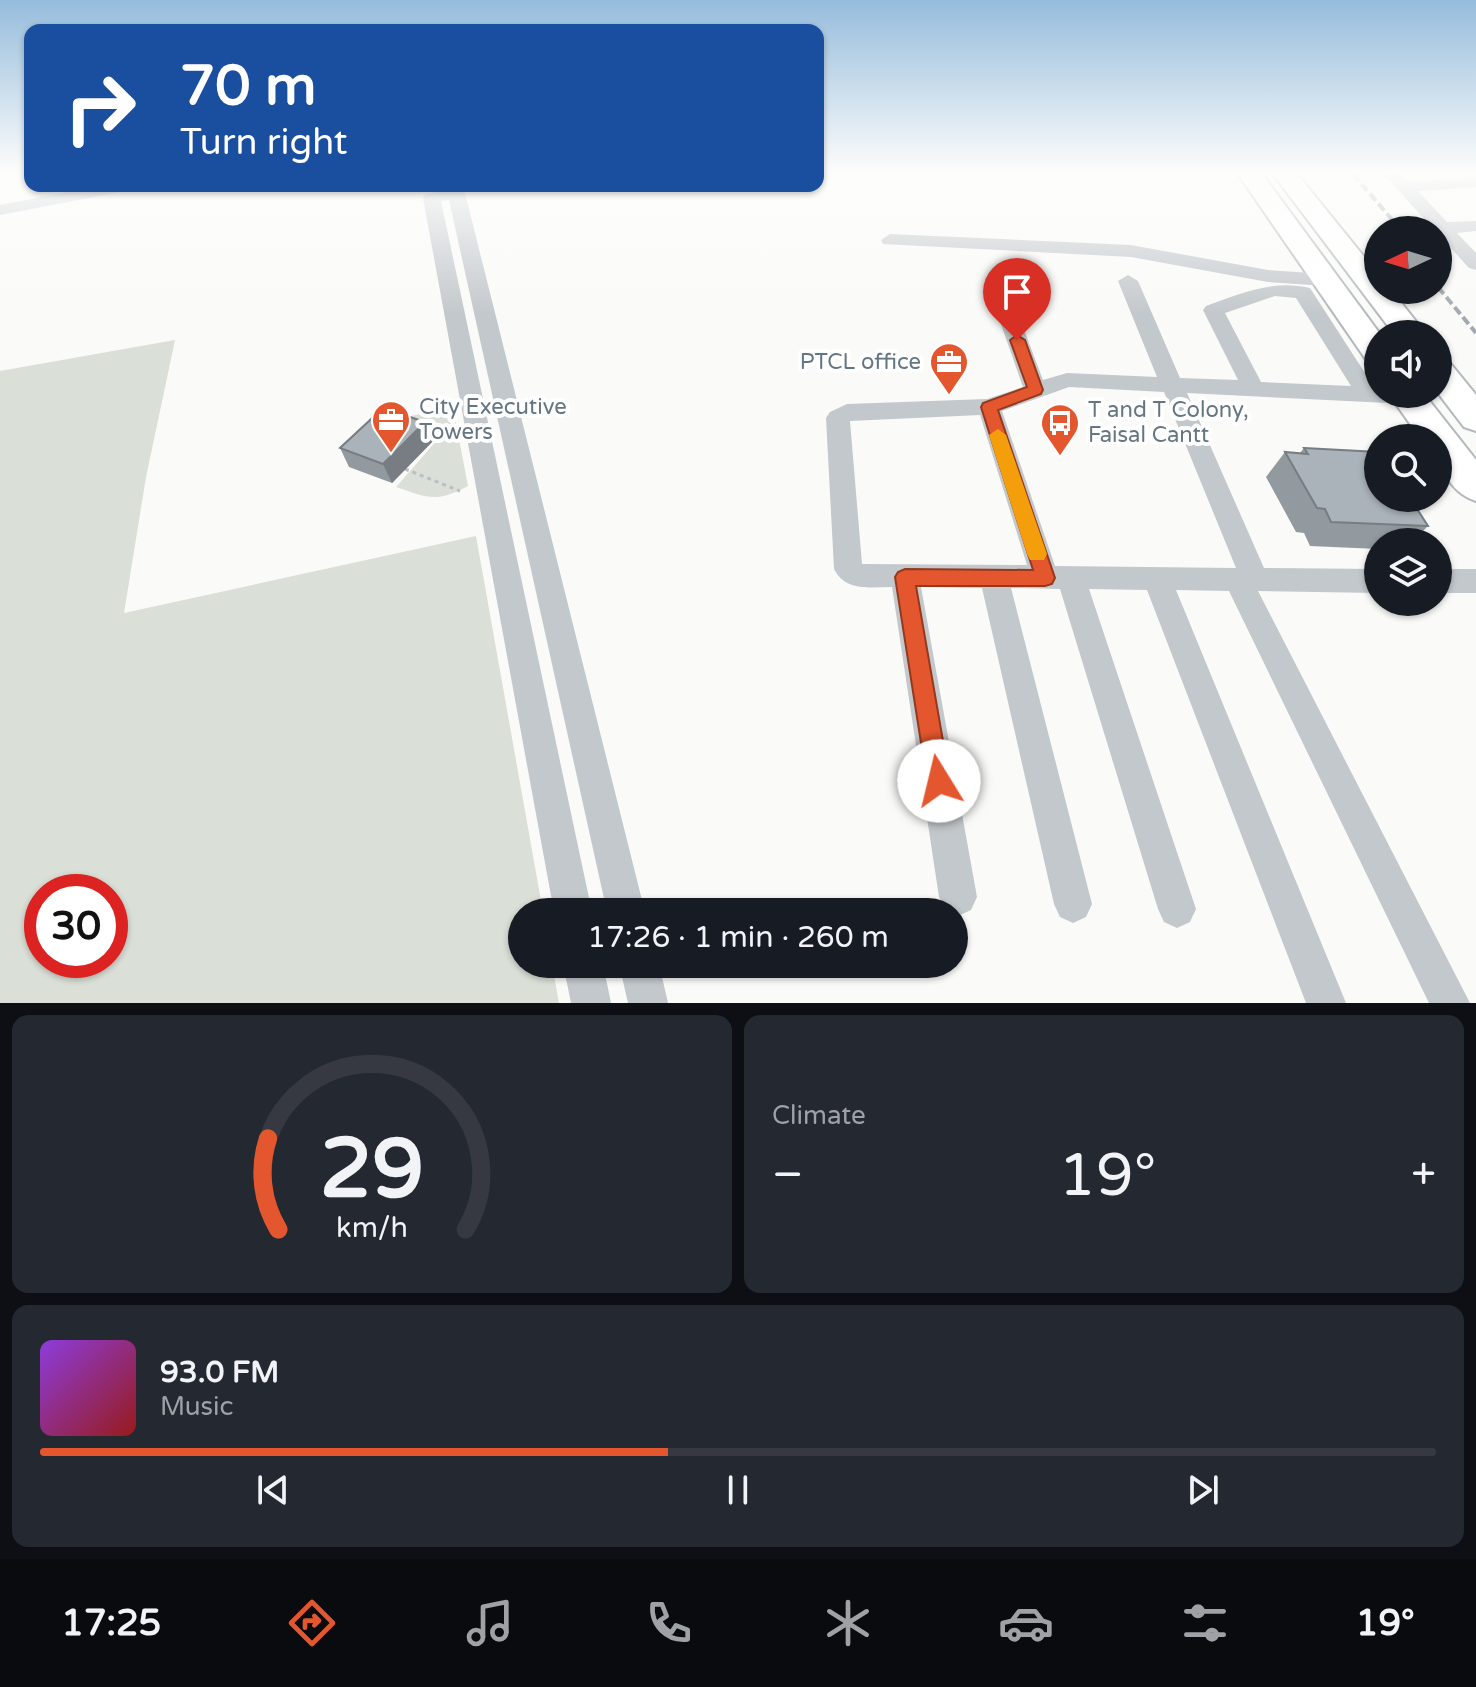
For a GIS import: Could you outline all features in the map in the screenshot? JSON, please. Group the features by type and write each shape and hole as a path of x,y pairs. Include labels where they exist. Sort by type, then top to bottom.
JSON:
{"highway":[{"path":"1284,221 1364,334"},
{"path":"1303,221 1378,320"},
{"path":"1322,221 1399,320"},
{"path":"1452,388 1476,419"},
{"path":"1424,408 1476,487"},
{"path":"1430,408 1476,452"}],"street":[{"path":"446,221 452,300 570,898"},
{"path":"453,221 479,295 623,898"},
{"path":"1452,227 1476,226"},
{"path":"1452,239 1476,264"},
{"path":"890,240 1131,251 1268,276 1326,280"},
{"path":"1128,281 1246,580 1450,1003"},
{"path":"999,290 1035,390"},
{"path":"1254,389 1213,310 1273,290 1303,292 1364,389"},
{"path":"452,300 479,295"},
{"path":"1364,395 1067,380 989,407 847,412 838,418 848,569 854,575 1364,581"},
{"path":"989,407 1058,578 1177,909"},
{"path":"905,577 958,897"},
{"path":"994,578 1073,904"},
{"path":"1157,579 1326,1003"},
{"path":"1452,581 1476,581"},
{"path":"532,702 574,689"},
{"path":"586,978 591,1003"},
{"path":"642,978 648,1003"}],"path":[{"path":"405,469 460,491"}],"shaded area":[{"path":"175,340 146,477 124,613 476,536 541,898 508,898 508,978 555,978 559,1003 0,1003 0,371"},
{"path":"453,408 468,486 440,497 396,487 438,439 386,424 389,420"}],"building":[{"path":"383,408 425,422 383,464 340,448"},
{"path":"1304,448 1364,451 1364,512 1419,512 1428,526 1331,522 1325,509 1317,508 1285,452 1308,454"}],"railway":[{"path":"1452,304 1476,333"}],"slow traffic":[{"path":"998,435 1037,554"}],"place":[{"name":"PTCL office","path":"949,396"},
{"name":"City Executive Towers","path":"391,454"},
{"name":"T and T Colony, Faisal Cantt","path":"1060,457"}],"route":[{"path":"939,781 905,577 1045,578 989,407 1035,390 1017,340"}]}
